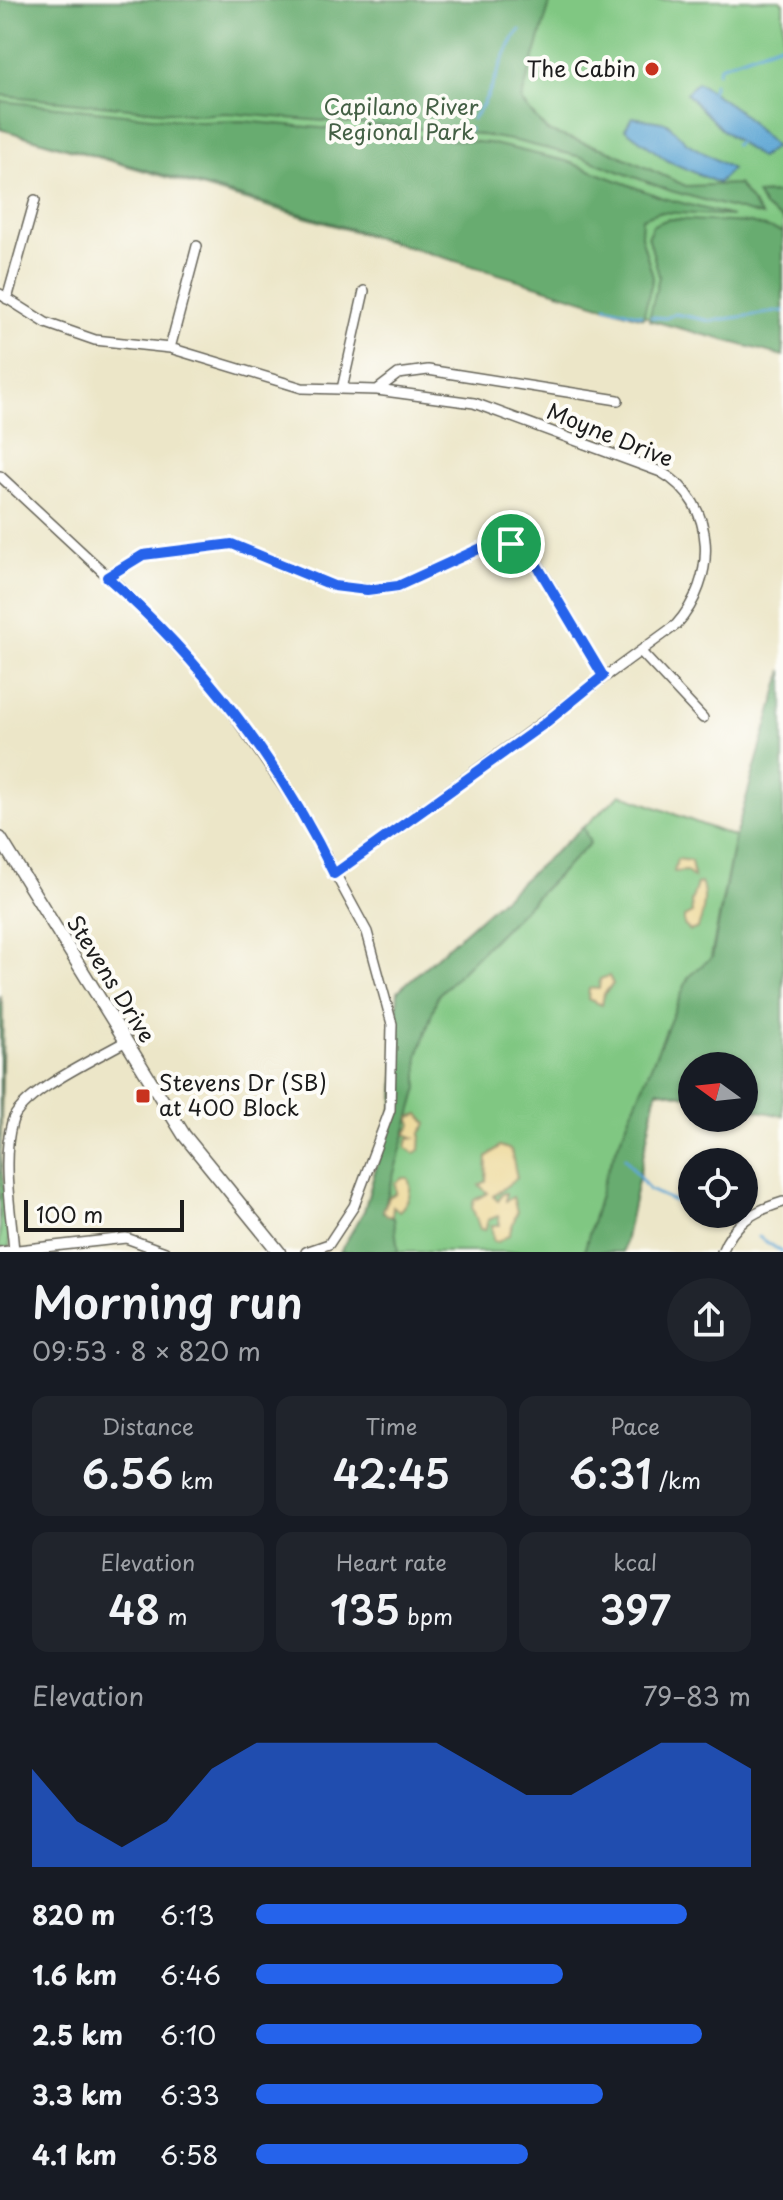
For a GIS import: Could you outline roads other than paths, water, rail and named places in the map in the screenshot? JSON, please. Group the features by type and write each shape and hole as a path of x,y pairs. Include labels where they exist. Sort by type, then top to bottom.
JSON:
{"street":[{"name":"Moyne Drive","path":"35,200 3,296 26,313 73,334 112,343 170,348 302,388 377,390 474,403 661,472 682,487 696,508 705,534 703,580 686,615 544,724 334,874"},
{"path":"170,348 197,246"},
{"path":"342,389 364,291"},
{"name":"Moyne Drive","path":"377,390 398,374 428,370 618,400"},
{"path":"0,476 107,577 216,689 305,818 367,932 392,1024 390,1110 354,1206 328,1248 306,1252"},
{"path":"107,577 143,555 232,544 334,586 367,590 398,586 492,543 511,544 539,566 603,676"},
{"path":"641,652 703,718"},
{"name":"Stevens Drive","path":"0,838 184,1135 279,1252"},
{"path":"14,1251 8,1161 12,1120 29,1098 126,1041"},
{"path":"722,1252 727,1238 751,1212 783,1202"},
{"path":"0,1252 126,1238 165,1252"}],"water":[{"path":"697,82 738,110 775,147 760,158 721,129 686,93"},
{"path":"632,117 667,123 687,143 732,169 718,183 668,161 625,129"}],"waterway":[{"path":"472,119 520,30"},
{"path":"718,72 720,66 783,43"},
{"path":"711,92 714,84"},
{"path":"460,131 470,129"},
{"path":"735,145 738,142"},
{"path":"606,306 641,315"},
{"path":"651,317 666,318 675,314 711,321 783,311"},
{"path":"625,1158 649,1190 678,1203"},
{"path":"759,1237 782,1252"}],"place":[{"name":"The Cabin","path":"652,69"},
{"name":"Stevens Dr (SB) at 400 Block","path":"143,1096"}],"park label":[{"name":"Capilano River Regional Park","path":"401,120"}]}
